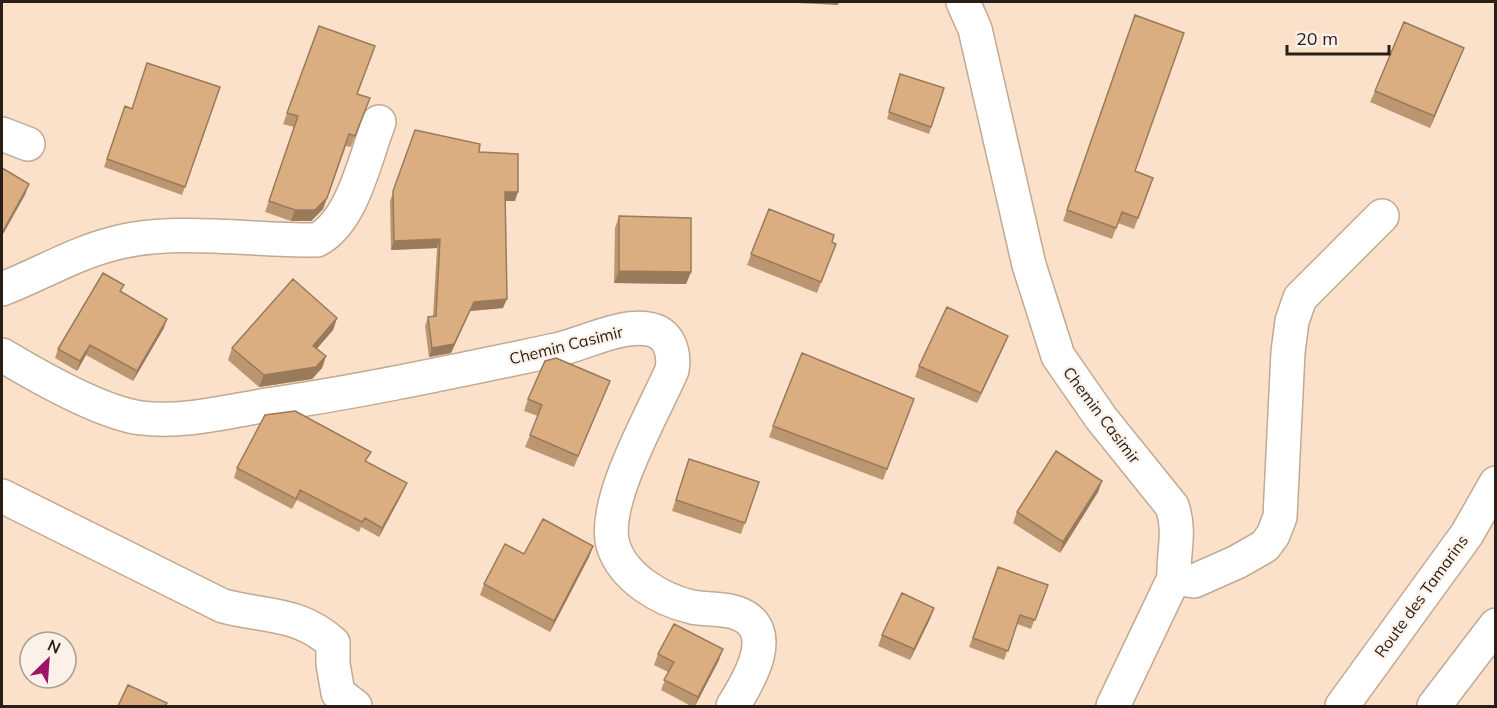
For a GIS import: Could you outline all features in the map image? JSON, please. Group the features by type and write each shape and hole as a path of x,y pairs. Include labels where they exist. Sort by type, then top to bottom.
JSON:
{"main road":[{"name":"Chemin Casimir","path":"963,2 975,29 1029,265 1058,356 1101,418 1172,506 1178,523 1173,555 1174,578 1113,706"},
{"path":"2,289 80,254 113,243 153,236 317,240 330,233 345,212 379,122"},
{"path":"1174,578 1194,581 1206,576 1265,546 1273,535 1280,518 1287,352 1292,321 1300,298 1382,216"},
{"name":"Chemin Casimir","path":"2,355 108,409 139,417 173,420 360,391 564,348 629,329 656,331 670,345 674,356 672,370 624,474 614,516 612,544 624,567 643,584 665,598 693,607 738,613 749,619 760,640 758,656 753,673 734,706"},
{"name":"Route des Tamarins","path":"1342,706 1467,534 1496,483"},
{"path":"2,496 223,606 255,614 284,616 316,628 333,643 333,664 338,693 355,706"},
{"path":"1434,706 1496,625"}],"building":[{"path":"1135,15 1184,33 1135,171 1153,178 1138,218 1122,212 1116,228 1067,210"},
{"path":"1404,22 1464,48 1434,116 1375,91"},
{"path":"319,26 375,46 357,94 370,98 355,136 349,134 327,198 315,210 295,210 269,201 298,116 287,113"},
{"path":"147,63 220,87 185,187 107,159 125,106 132,109"},
{"path":"900,74 944,88 931,127 889,112"},
{"path":"415,130 480,144 479,152 518,154 518,192 505,192 507,299 474,302 454,344 432,348 428,317 436,316 440,239 394,241 393,191"},
{"path":"2,168 29,184 2,233"},
{"path":"769,209 834,235 832,242 836,244 821,282 751,254"},
{"path":"619,216 691,218 691,272 619,271"},
{"path":"103,273 124,285 120,291 167,319 137,371 90,345 80,361 58,349"},
{"path":"293,279 337,318 313,346 326,356 316,367 264,375 232,348"},
{"path":"947,307 1008,336 981,393 919,366"},
{"path":"802,353 914,399 887,469 773,426"},
{"path":"556,358 610,381 578,456 530,435 542,405 528,399 545,361"},
{"path":"295,411 371,452 365,461 407,483 382,528 365,518 362,522 300,490 296,499 237,468 265,415"},
{"path":"1056,451 1102,481 1063,542 1017,512"},
{"path":"689,459 759,482 745,523 676,500"},
{"path":"543,519 593,546 554,621 484,584 505,544 524,554"},
{"path":"998,567 1048,585 1035,620 1020,615 1008,651 973,638"},
{"path":"902,593 934,608 914,649 882,635"},
{"path":"674,624 723,649 698,697 664,680 674,662 658,654"},
{"path":"128,685 167,703 165,706 118,706"}]}
